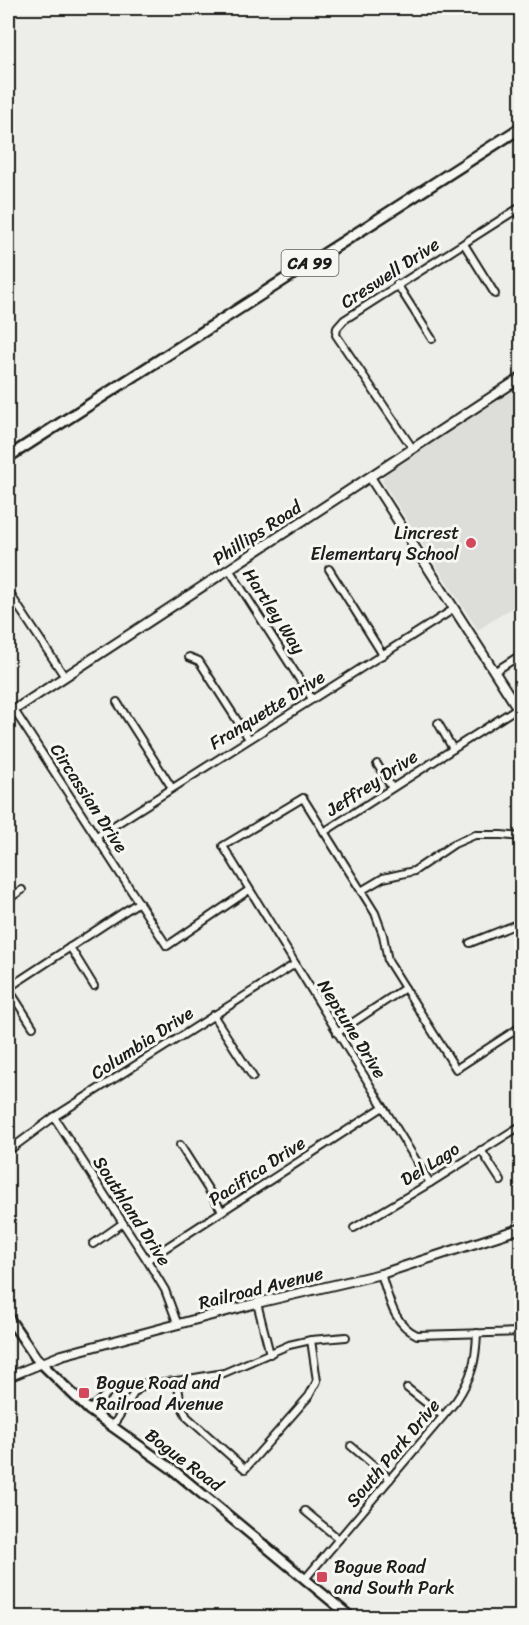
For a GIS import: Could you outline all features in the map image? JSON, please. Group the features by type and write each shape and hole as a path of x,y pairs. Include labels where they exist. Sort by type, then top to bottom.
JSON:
{"highway":[{"name":"CA 99","path":"8,457 522,127"}],"main road":[{"name":"Bogue Road","path":"8,1317 27,1348 89,1410 172,1469 352,1617"}],"street":[{"name":"Creswell Drive","path":"413,449 336,336 337,328 344,320 397,284 522,206"},
{"path":"464,244 495,294"},
{"path":"397,284 432,339"},
{"name":"Phillips Road","path":"11,712 522,377"},
{"path":"370,477 519,711"},
{"path":"329,568 383,654"},
{"name":"Hartley Way","path":"229,569 312,699"},
{"path":"8,591 65,677"},
{"name":"Franquette Drive","path":"96,837 454,609"},
{"path":"494,672 522,654"},
{"path":"189,657 199,661 249,739"},
{"path":"117,702 172,788"},
{"name":"Jeffrey Drive","path":"249,890 223,846 303,798 324,832 453,749 519,711"},
{"name":"Circassian Drive","path":"11,712 139,902"},
{"path":"438,723 453,749"},
{"path":"377,764 392,788"},
{"path":"324,832 375,913 383,935 388,961 456,1069 522,1026"},
{"path":"361,891 383,878 414,871 454,844 476,835 522,837"},
{"path":"8,899 22,890"},
{"path":"33,1027 8,988 139,902 167,946 249,890"},
{"name":"Neptune Drive","path":"249,890 430,1183"},
{"path":"470,942 522,922"},
{"path":"70,947 94,986"},
{"name":"Columbia Drive","path":"8,1151 54,1117 295,964"},
{"path":"338,1033 405,988"},
{"path":"213,1015 253,1077"},
{"name":"Pacifica Drive","path":"147,1260 383,1107"},
{"name":"Southland Drive","path":"54,1117 165,1290 178,1325"},
{"name":"Del Lago","path":"354,1228 522,1125"},
{"path":"180,1145 222,1211"},
{"path":"481,1150 501,1181"},
{"path":"93,1244 123,1223"},
{"name":"Railroad Avenue","path":"8,1377 40,1362 62,1355 257,1303 381,1274 522,1228"},
{"path":"381,1274 395,1315 406,1330 417,1335 522,1332"},
{"path":"257,1303 270,1354"},
{"name":"South Park Drive","path":"305,1579 443,1416 468,1383 476,1359 477,1334"},
{"path":"89,1410 110,1390 129,1385 177,1381 224,1373 290,1345 311,1340 345,1337"},
{"path":"177,1381 181,1405 187,1417 245,1469 309,1396 317,1381 311,1340"},
{"path":"112,1427 134,1393 146,1383"},
{"path":"407,1388 443,1416"},
{"path":"351,1446 390,1479"},
{"path":"305,1511 339,1539"}],"shaded area":[{"name":"Lincrest Elementary School","path":"521,382 521,602 478,630 382,481 385,475"}],"place":[{"name":"Lincrest Elementary School","path":"471,543"},
{"name":"Bogue Road and Railroad Avenue","path":"84,1393"},
{"name":"Bogue Road and South Park","path":"322,1577"}]}
